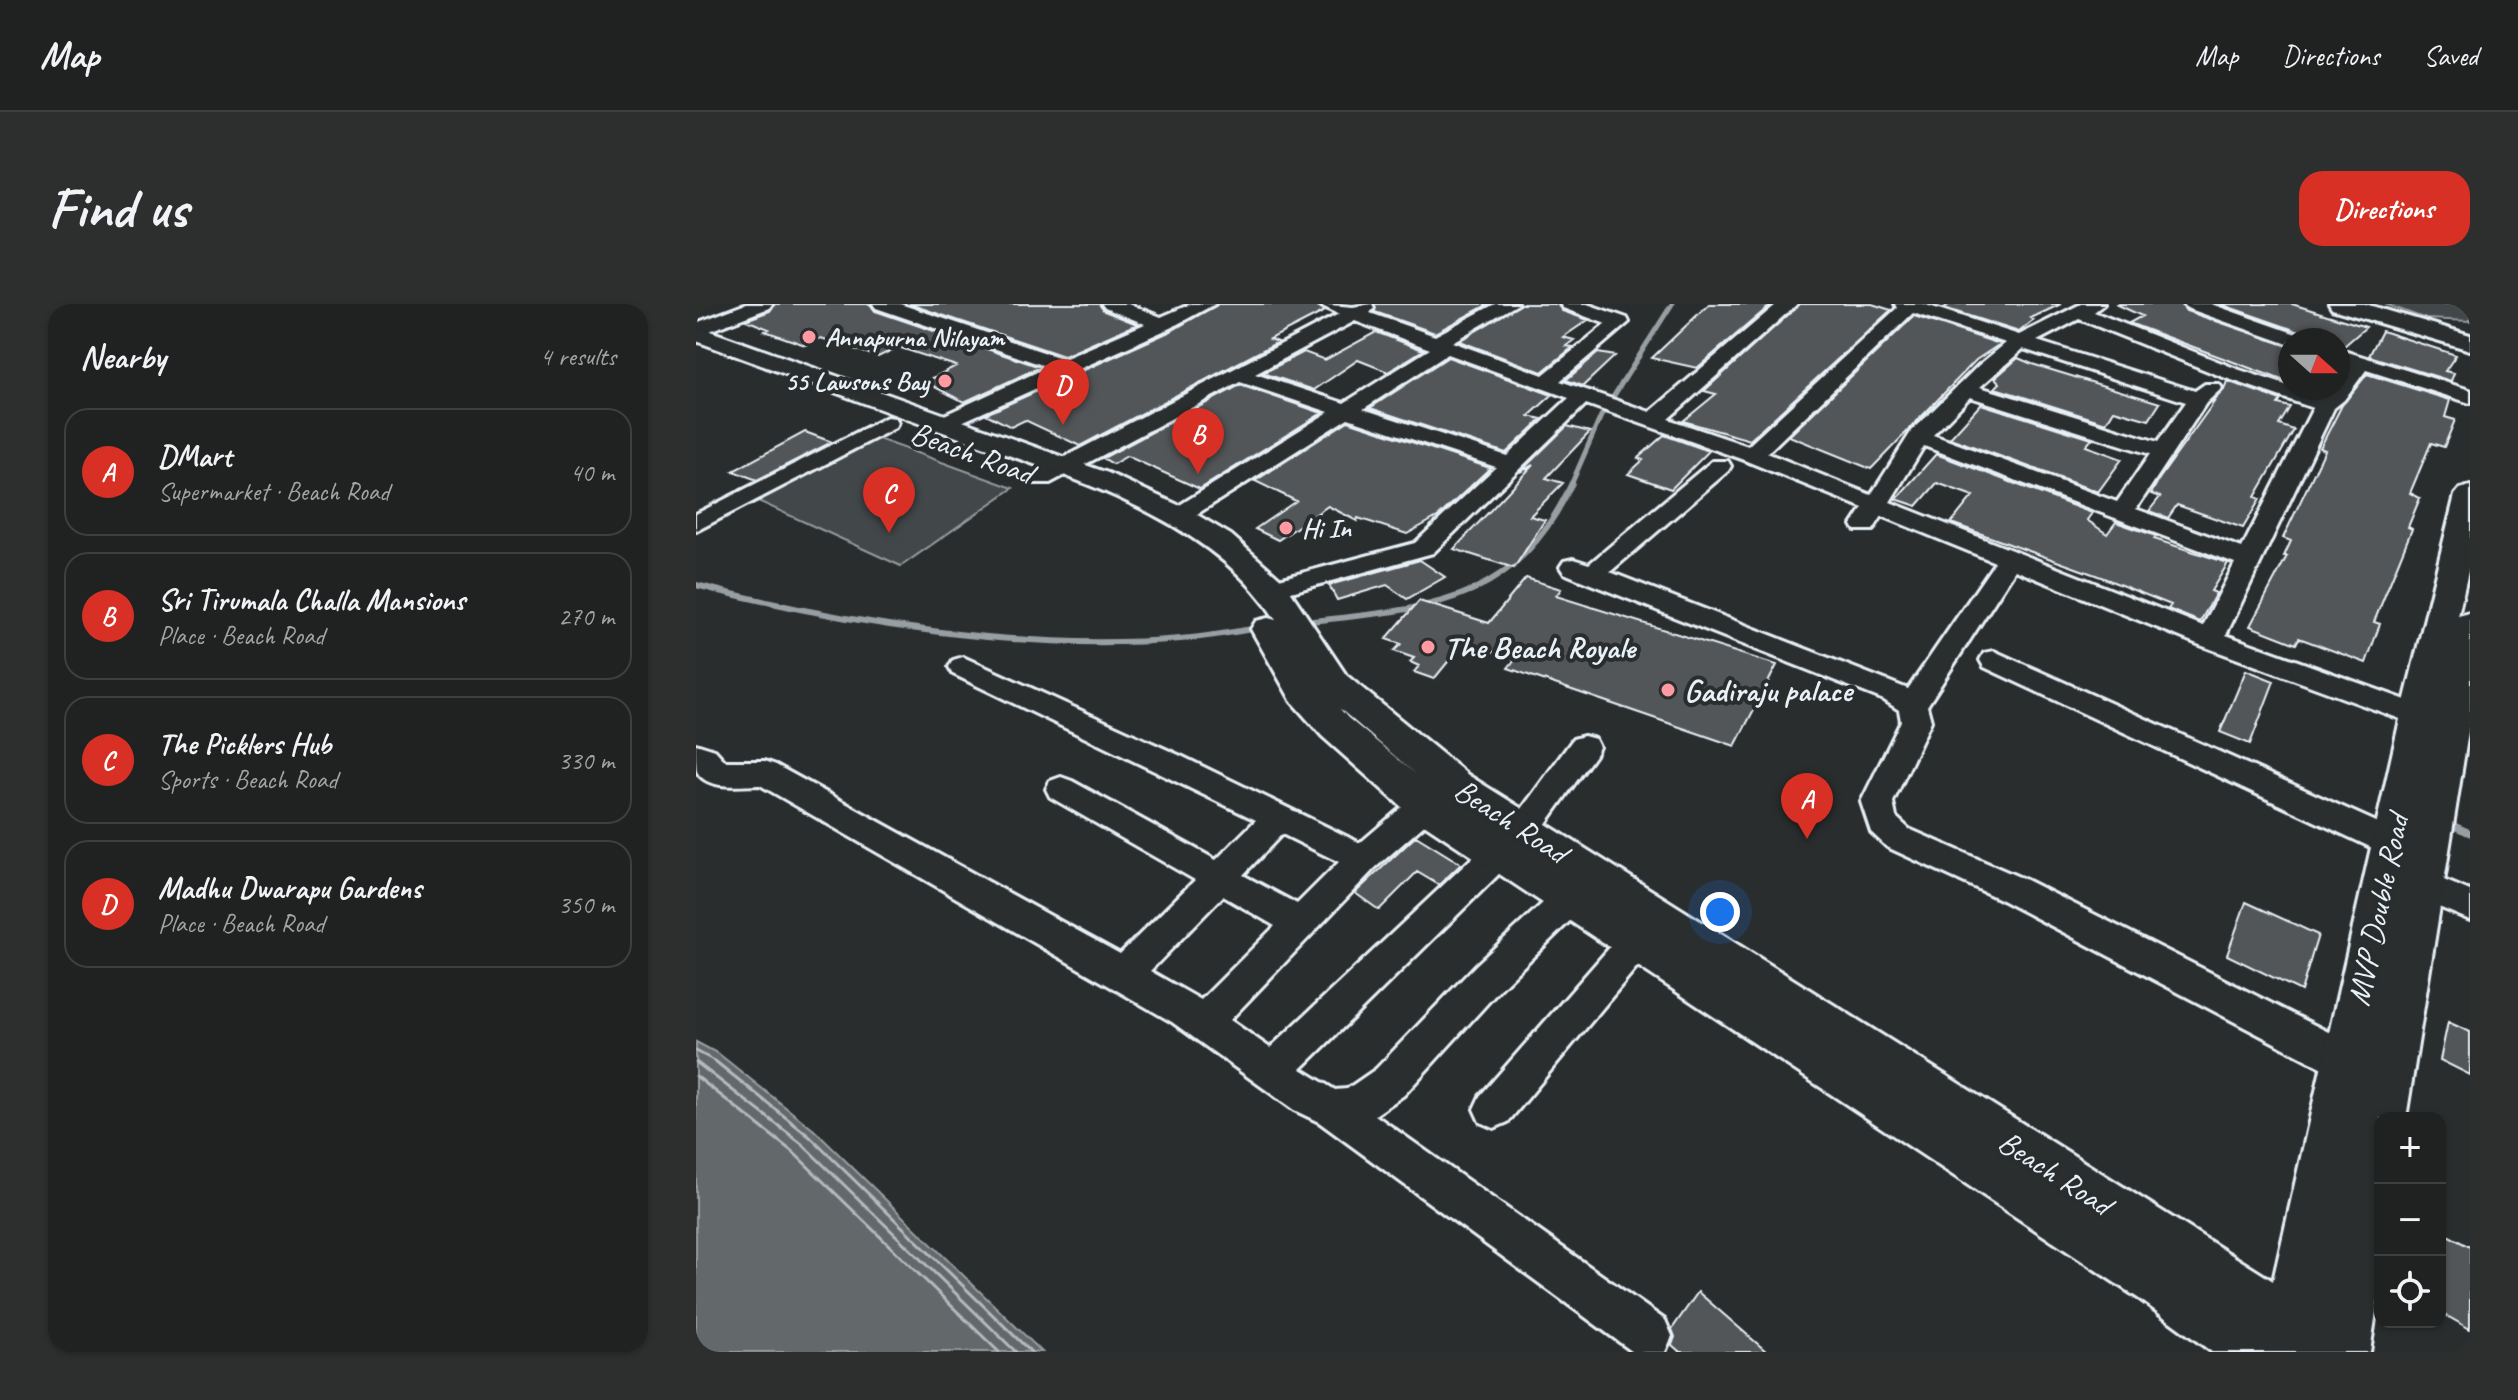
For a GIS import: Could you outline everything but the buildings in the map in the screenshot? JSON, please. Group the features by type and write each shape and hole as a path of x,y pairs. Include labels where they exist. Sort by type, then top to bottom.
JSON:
{"main road":[{"path":"2340,304 2470,343"},
{"path":"2375,304 2470,332"},
{"name":"Beach Road","path":"696,332 946,423 1052,472 1262,592"},
{"name":"Beach Road","path":"696,351 887,423 1052,472 1098,479 1178,516 1220,542 1262,592 1293,648 1305,693 1454,785 1570,899 2160,1281 2290,1345"},
{"name":"MVP Double Road","path":"2382,1112 2422,885 2434,721 2470,495"},
{"name":"MVP Double Road","path":"2290,1345 2392,843 2470,624"},
{"name":"Beach Road","path":"1350,719 1426,805 1511,841 2290,1345"},
{"path":"2341,1352 2374,1161"}],"street":[{"path":"696,332 763,304"},
{"path":"1111,304 1163,324"},
{"path":"946,423 1206,304"},
{"path":"1327,304 1752,455 1872,515 2009,559 2210,639 2434,721"},
{"path":"1052,472 1374,304"},
{"path":"1178,516 1509,304"},
{"path":"1548,381 1620,322 1569,304"},
{"path":"1647,417 1788,304"},
{"path":"2193,304 2278,334"},
{"path":"1752,455 1908,305 2198,399"},
{"path":"899,306 1065,366"},
{"path":"1872,515 1919,437 1986,369 2019,342 2086,308 2230,373 2325,405"},
{"path":"2350,359 2470,397"},
{"path":"2210,639 2325,405 2337,396 2361,363"},
{"path":"2123,511 2198,399 2230,373"},
{"path":"1236,374 1509,464"},
{"path":"1967,390 2164,451"},
{"path":"1262,592 1424,548 1509,464 1591,399"},
{"path":"696,524 887,423"},
{"path":"1919,437 2248,559"},
{"path":"1720,466 1583,571 1894,693 1912,705 1916,721 1877,802 1882,823 1898,838 2014,890 2347,1061"},
{"path":"1912,705 2009,559"},
{"path":"1994,660 2392,843"},
{"path":"963,667 1363,859"},
{"path":"1272,1072 1511,841 1584,747"},
{"path":"696,755 720,773 765,773 1204,1022 1308,1097 1333,1109 1649,1336"},
{"path":"1061,789 1300,923"},
{"path":"1204,1022 1363,859 1426,805"},
{"path":"1123,975 1278,818"},
{"path":"2422,885 2470,906"},
{"path":"1333,1109 1353,1108 1390,1082 1489,976 1570,899"},
{"path":"1494,1109 1637,941"}],"shaded area":[{"path":"2385,304 2470,304 2470,321 2426,319"},
{"path":"873,437 1013,488 901,566 758,501"}],"water":[{"path":"696,1042 719,1054 814,1130 1042,1352 696,1352"}],"waterway":[{"path":"1571,484 1601,416 1672,304"},
{"path":"1303,622 1427,605 1462,594 1493,579 1522,556 1549,525 1571,484"},
{"path":"696,585 874,623 998,638 1121,642 1190,638 1259,628"},
{"path":"2447,823 2470,833"}],"place":[{"name":"Annapurna Nilayam","path":"809,337"},
{"name":"55 Lawsons Bay","path":"945,381"},
{"name":"Madhu Dwarapu Gardens","path":"1063,425"},
{"name":"Sri Tirumala Challa Mansions","path":"1198,474"},
{"name":"Hi In","path":"1286,528"},
{"name":"The Picklers Hub","path":"889,533"},
{"name":"The Beach Royale","path":"1428,647"},
{"name":"Gadiraju palace","path":"1668,690"},
{"name":"DMart","path":"1807,839"}]}
